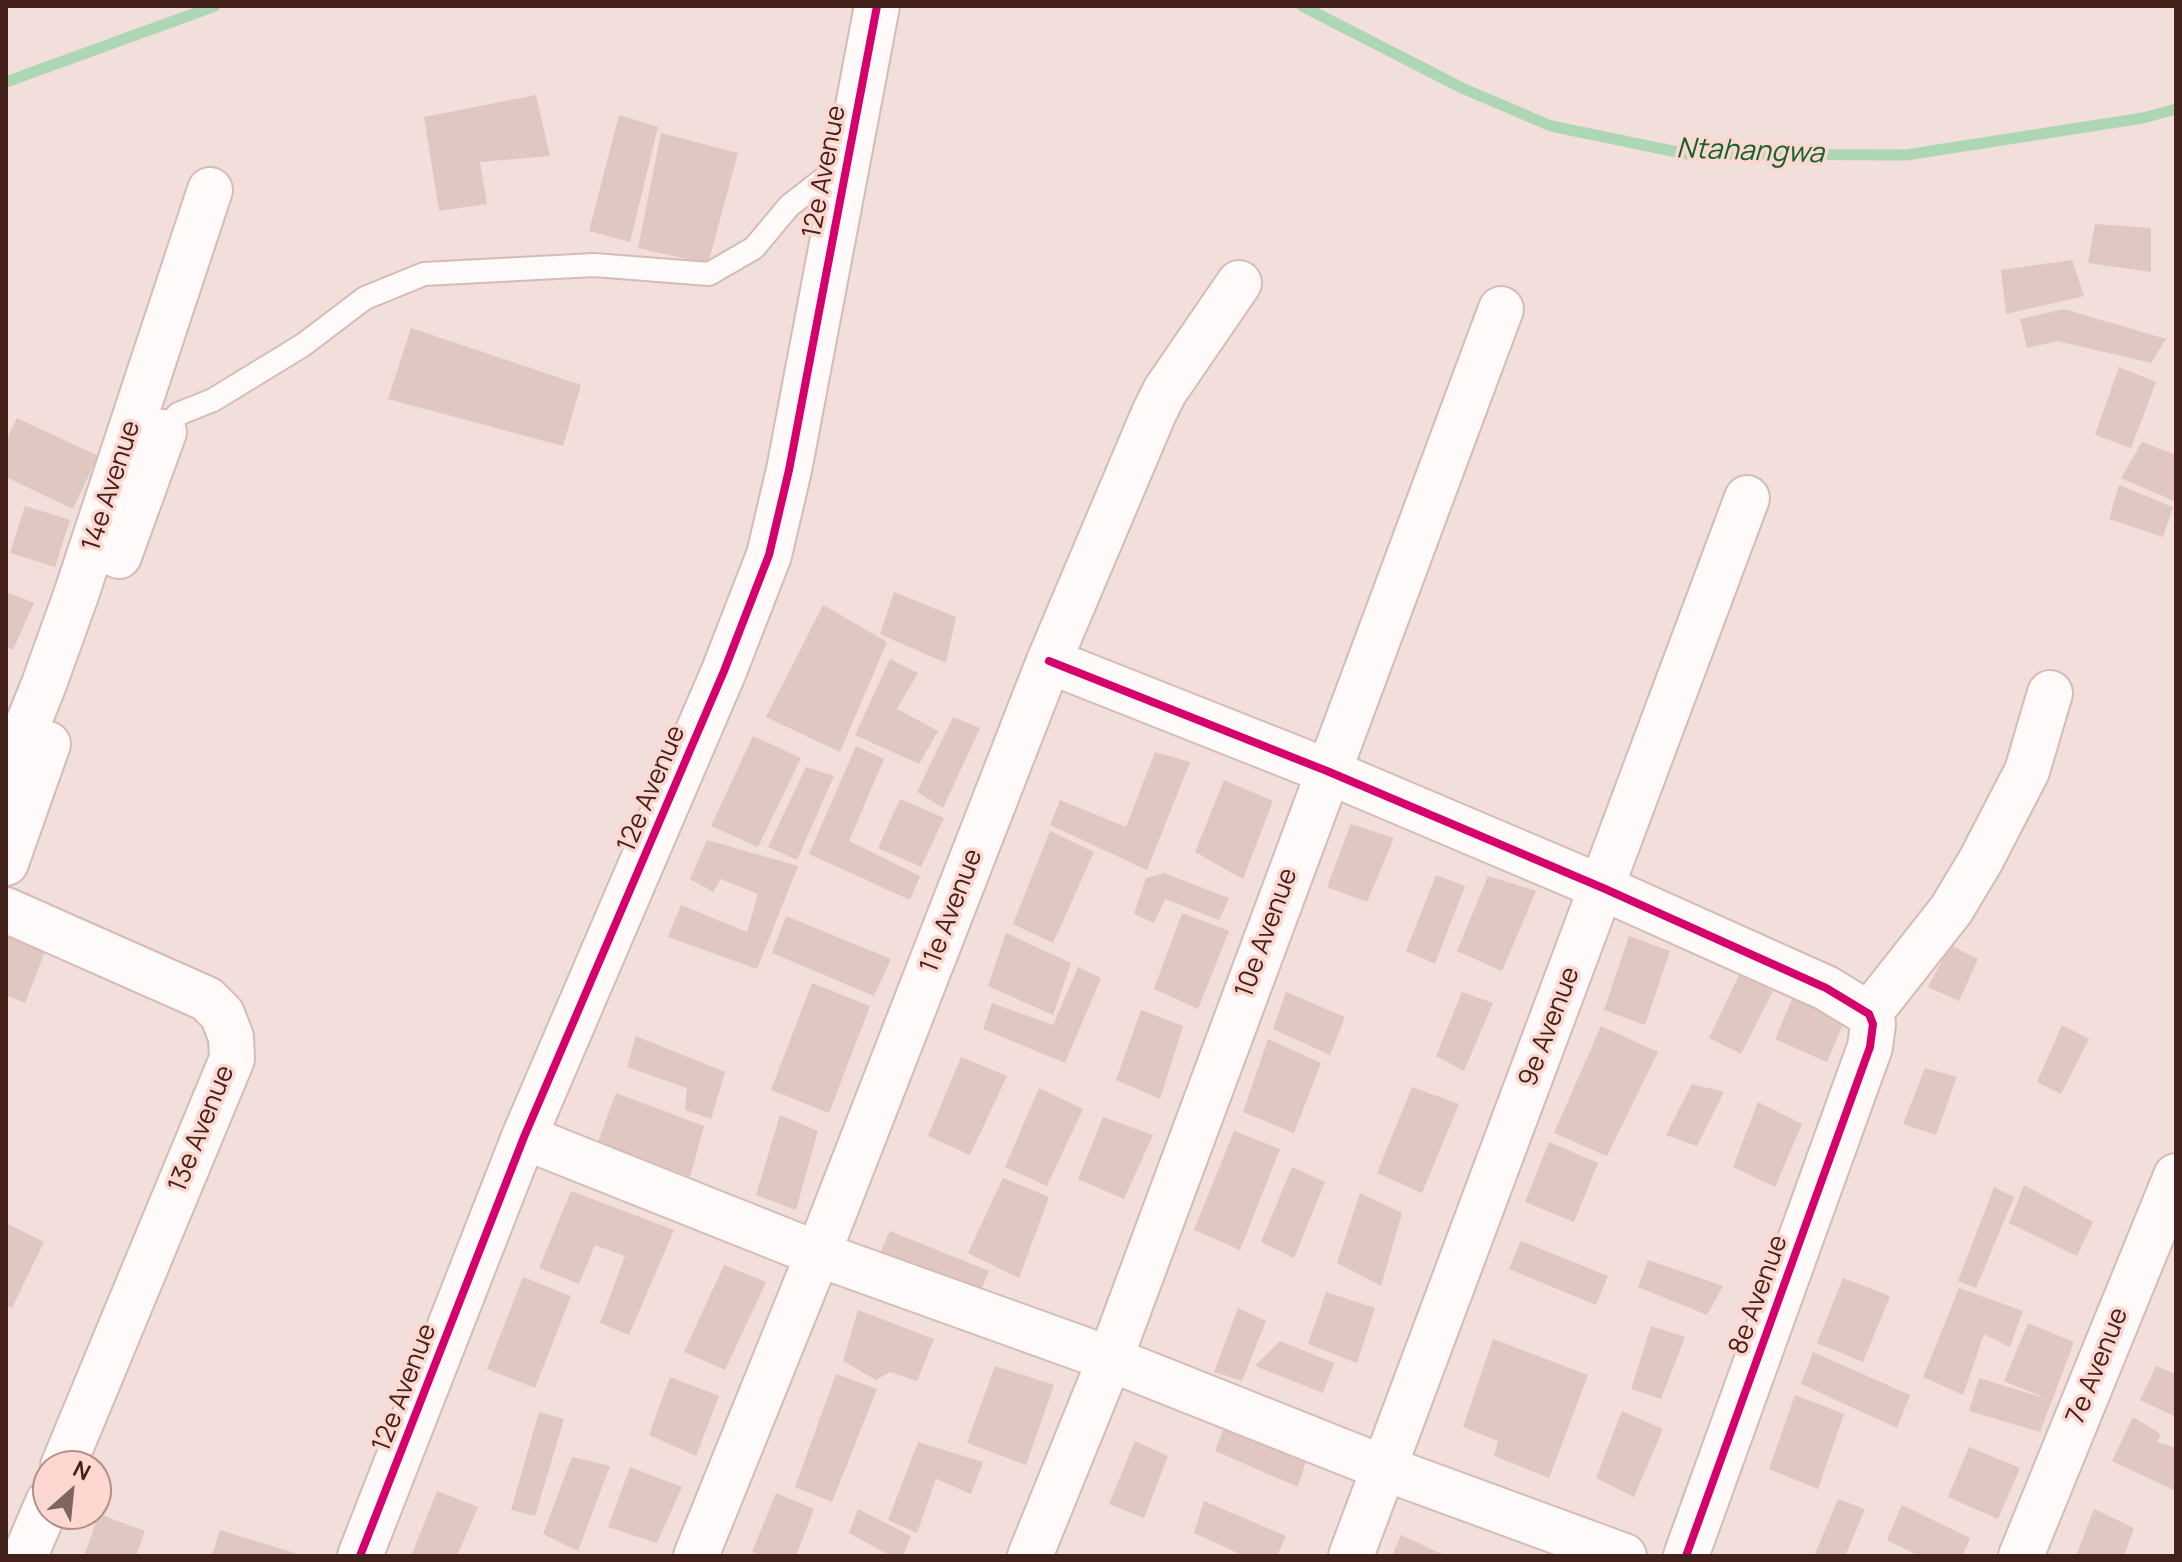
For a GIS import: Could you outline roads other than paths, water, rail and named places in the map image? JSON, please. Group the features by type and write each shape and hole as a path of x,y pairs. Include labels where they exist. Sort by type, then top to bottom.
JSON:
{"street":[{"name":"12e Avenue","path":"360,1556 524,1137 724,671 769,555 789,470 877,6"},
{"name":"14e Avenue","path":"6,778 76,595 210,190"},
{"name":"11e Avenue","path":"696,1556 818,1254 1049,661 1165,391 1239,283"},
{"name":"10e Avenue","path":"1030,1556 1110,1359 1501,309"},
{"path":"6,863 164,432"},
{"name":"9e Avenue","path":"1351,1556 1747,498"},
{"path":"1049,661 1327,771 1603,888 1826,988 1869,1030"},
{"name":"8e Avenue","path":"1686,1556 1869,1030 1951,910 1981,860 2027,771 2050,693"},
{"name":"13e Avenue","path":"6,910 207,999 222,1014 231,1037 232,1059 70,1450"},
{"path":"524,1137 818,1254 1110,1359 1384,1468 1624,1556"},
{"name":"7e Avenue","path":"2021,1556 2176,1176"},
{"path":"25,1556 36,1530"}],"lane":[{"path":"164,432 178,414 213,400 303,345 365,298 424,274 594,265 709,274 754,248 789,206 847,160"}],"waterway":[{"name":"Ntahangwa","path":"6,82 215,6"},
{"name":"Ntahangwa","path":"1302,6 1462,88 1551,126 1687,154 1906,155 2143,118 2176,109"}]}
